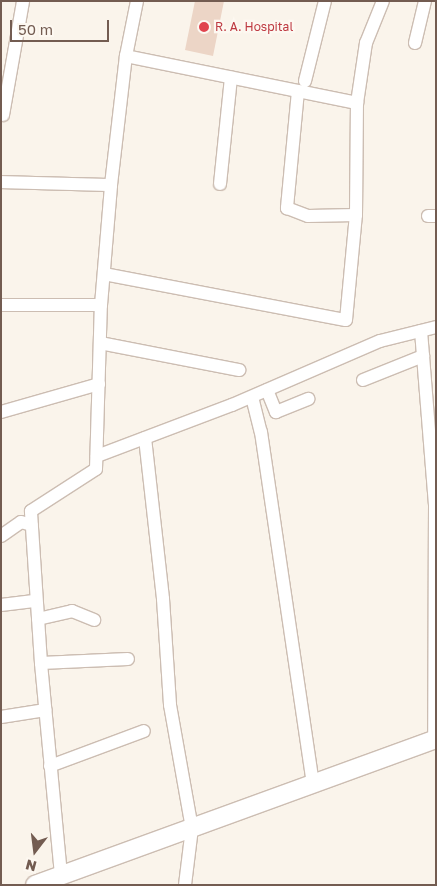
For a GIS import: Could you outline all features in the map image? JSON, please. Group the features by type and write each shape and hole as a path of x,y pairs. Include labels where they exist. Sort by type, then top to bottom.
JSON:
{"street":[{"path":"2,115 23,1"},
{"path":"61,875 41,663 31,511 96,469 101,305 111,185 126,56 137,1"},
{"path":"325,1 301,86 287,208 308,216 356,215"},
{"path":"104,274 346,320 356,215 357,103 366,43 382,1"},
{"path":"415,43 425,1"},
{"path":"126,56 231,78 301,86 357,103"},
{"path":"220,184 231,78"},
{"path":"1,182 111,185"},
{"path":"1,305 101,305"},
{"path":"97,456 252,397 380,341 436,327"},
{"path":"36,885 435,740 435,506 420,331"},
{"path":"100,343 239,370"},
{"path":"363,380 422,356"},
{"path":"1,412 99,384"},
{"path":"267,390 276,412 308,399"},
{"path":"252,397 261,432 314,784"},
{"path":"145,438 163,599 170,705 192,828 185,885"},
{"path":"1,536 21,522 32,525"},
{"path":"1,605 36,601"},
{"path":"38,619 72,611 94,620"},
{"path":"41,663 128,659"},
{"path":"1,717 45,710"},
{"path":"50,766 144,731"}],"building":[{"path":"195,1 224,1 213,56 185,50"}],"place":[{"name":"R. A. Hospital","path":"204,27"}]}
